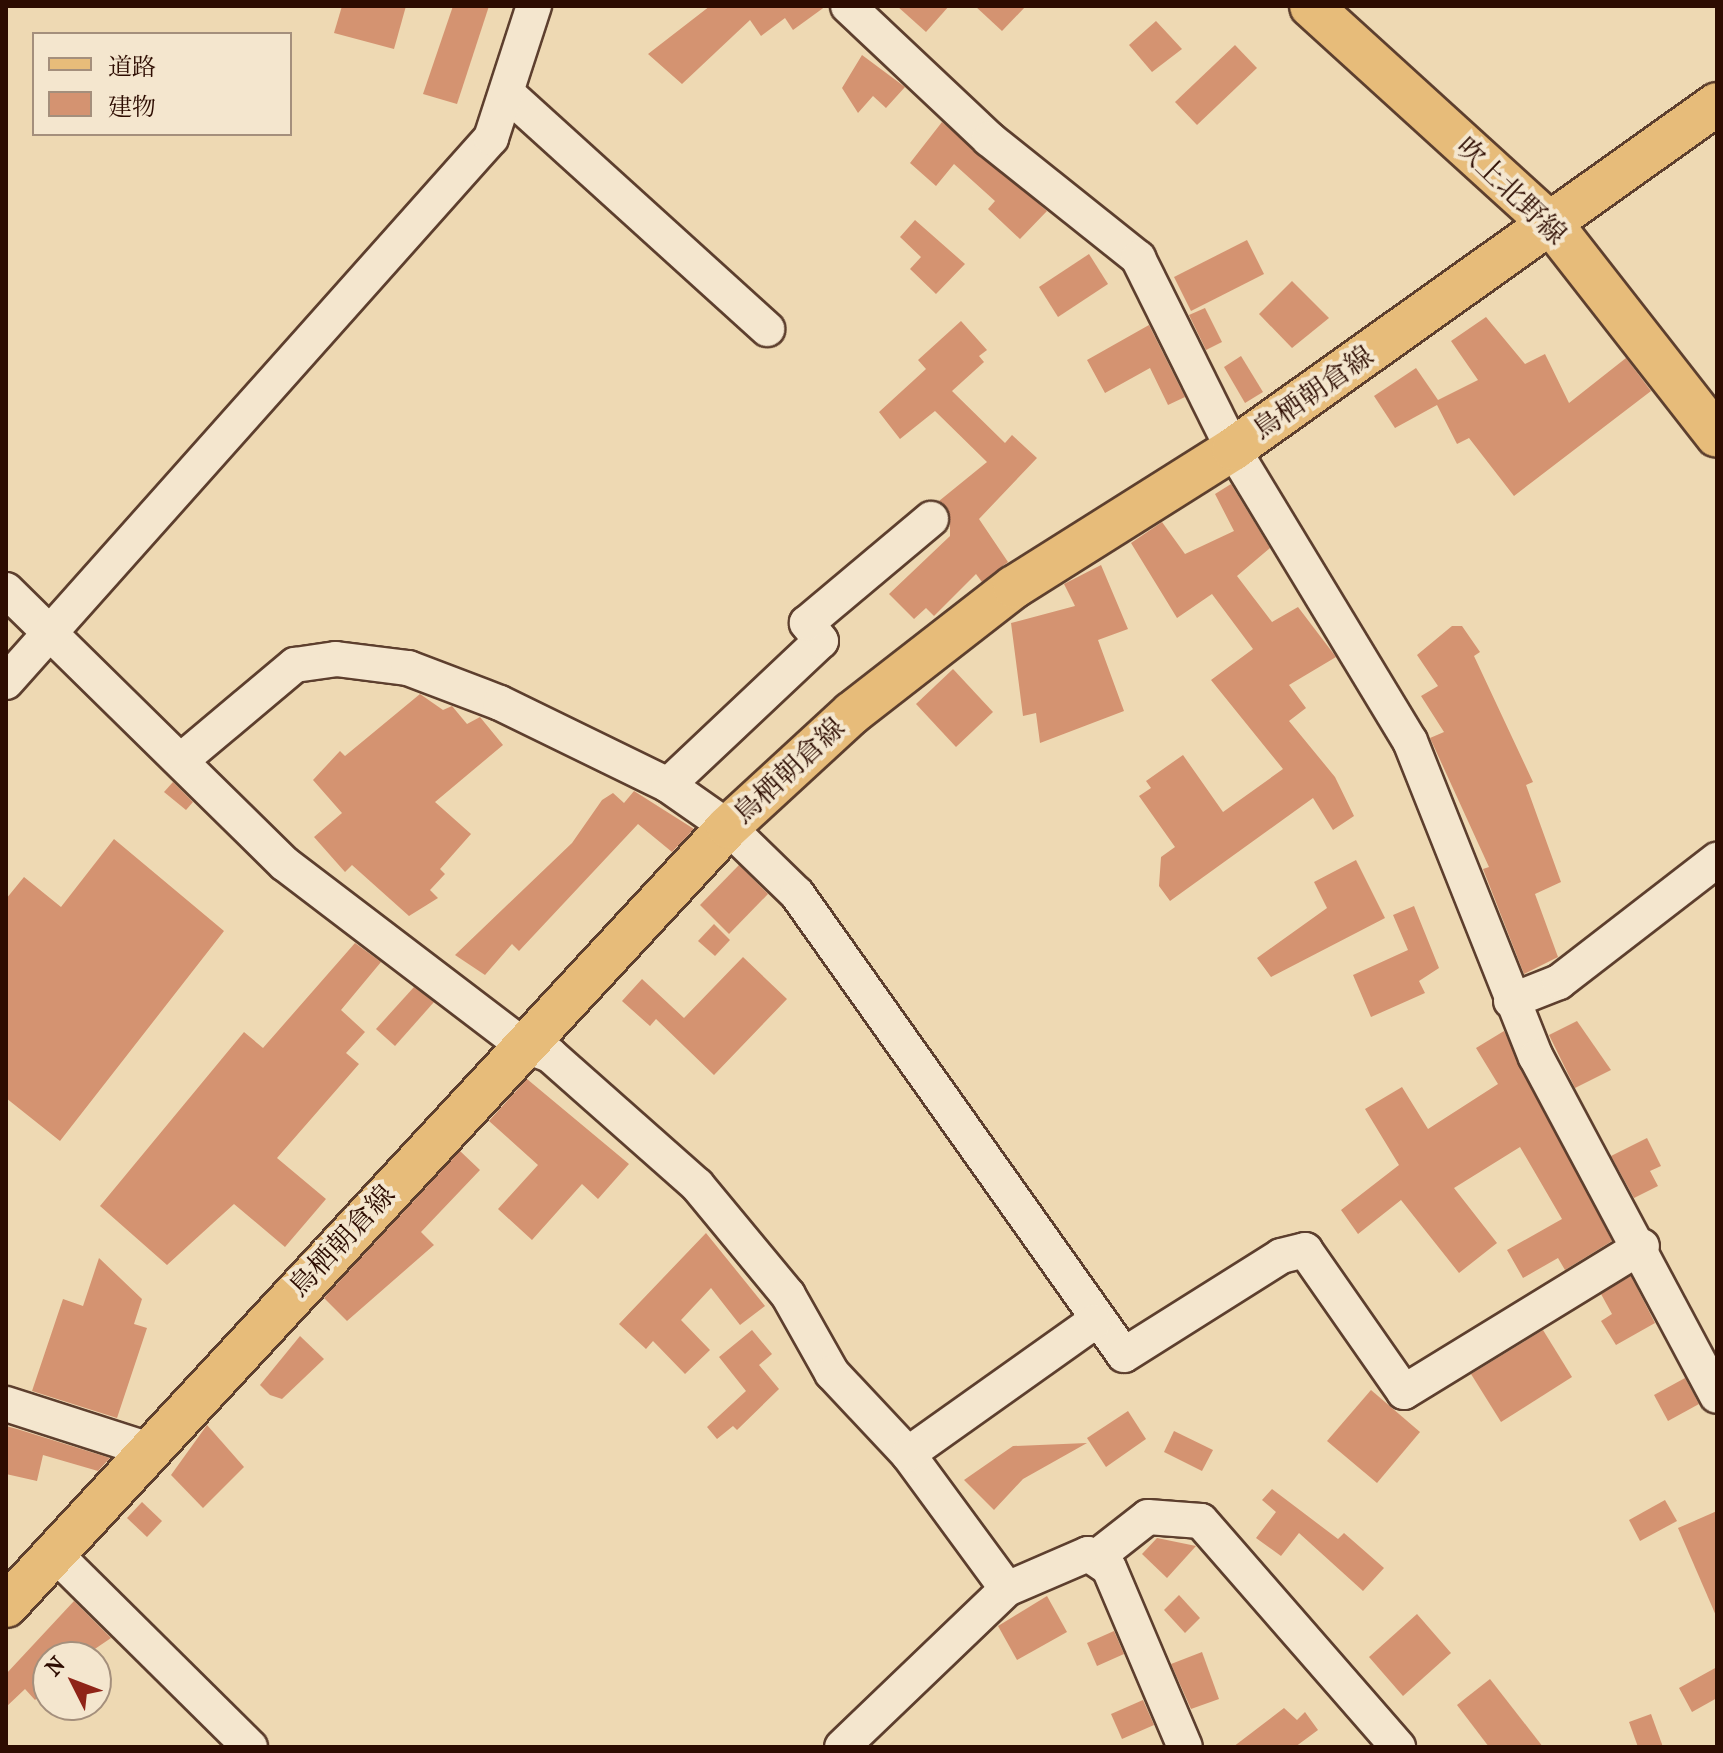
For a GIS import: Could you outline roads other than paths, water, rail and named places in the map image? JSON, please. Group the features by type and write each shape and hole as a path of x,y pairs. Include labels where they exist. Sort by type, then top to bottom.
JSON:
{"main road":[{"name":"吹上北野線","path":"1311,6 1553,226 1717,436"},
{"name":"鳥栖朝倉線","path":"6,1606 728,827 963,624 1233,449 1553,226 1717,104"}],"street":[{"path":"6,682 491,138 508,94 534,6"},
{"path":"848,6 989,139 1138,258 1233,449 1410,741 1511,1001 1642,1246 1717,1396"},
{"path":"508,94 767,329"},
{"path":"668,785 821,641 807,623 931,519"},
{"path":"6,590 184,758 285,864 523,1045 550,1055 725,1214 788,1295 832,1373 908,1454 1007,1589"},
{"path":"184,758 295,665 336,659 408,668 500,703 668,785 728,827 797,894 1117,1352 1130,1354 1281,1256 1305,1250 1404,1392 1642,1246"},
{"path":"1511,1001 1559,982 1717,860"},
{"path":"908,1454 1094,1322"},
{"path":"6,1404 149,1450"},
{"path":"842,1747 1007,1589 1098,1556 1148,1517 1180,1514 1201,1521 1398,1747"},
{"path":"53,1552 250,1747"},
{"path":"1098,1556 1185,1747"}]}
